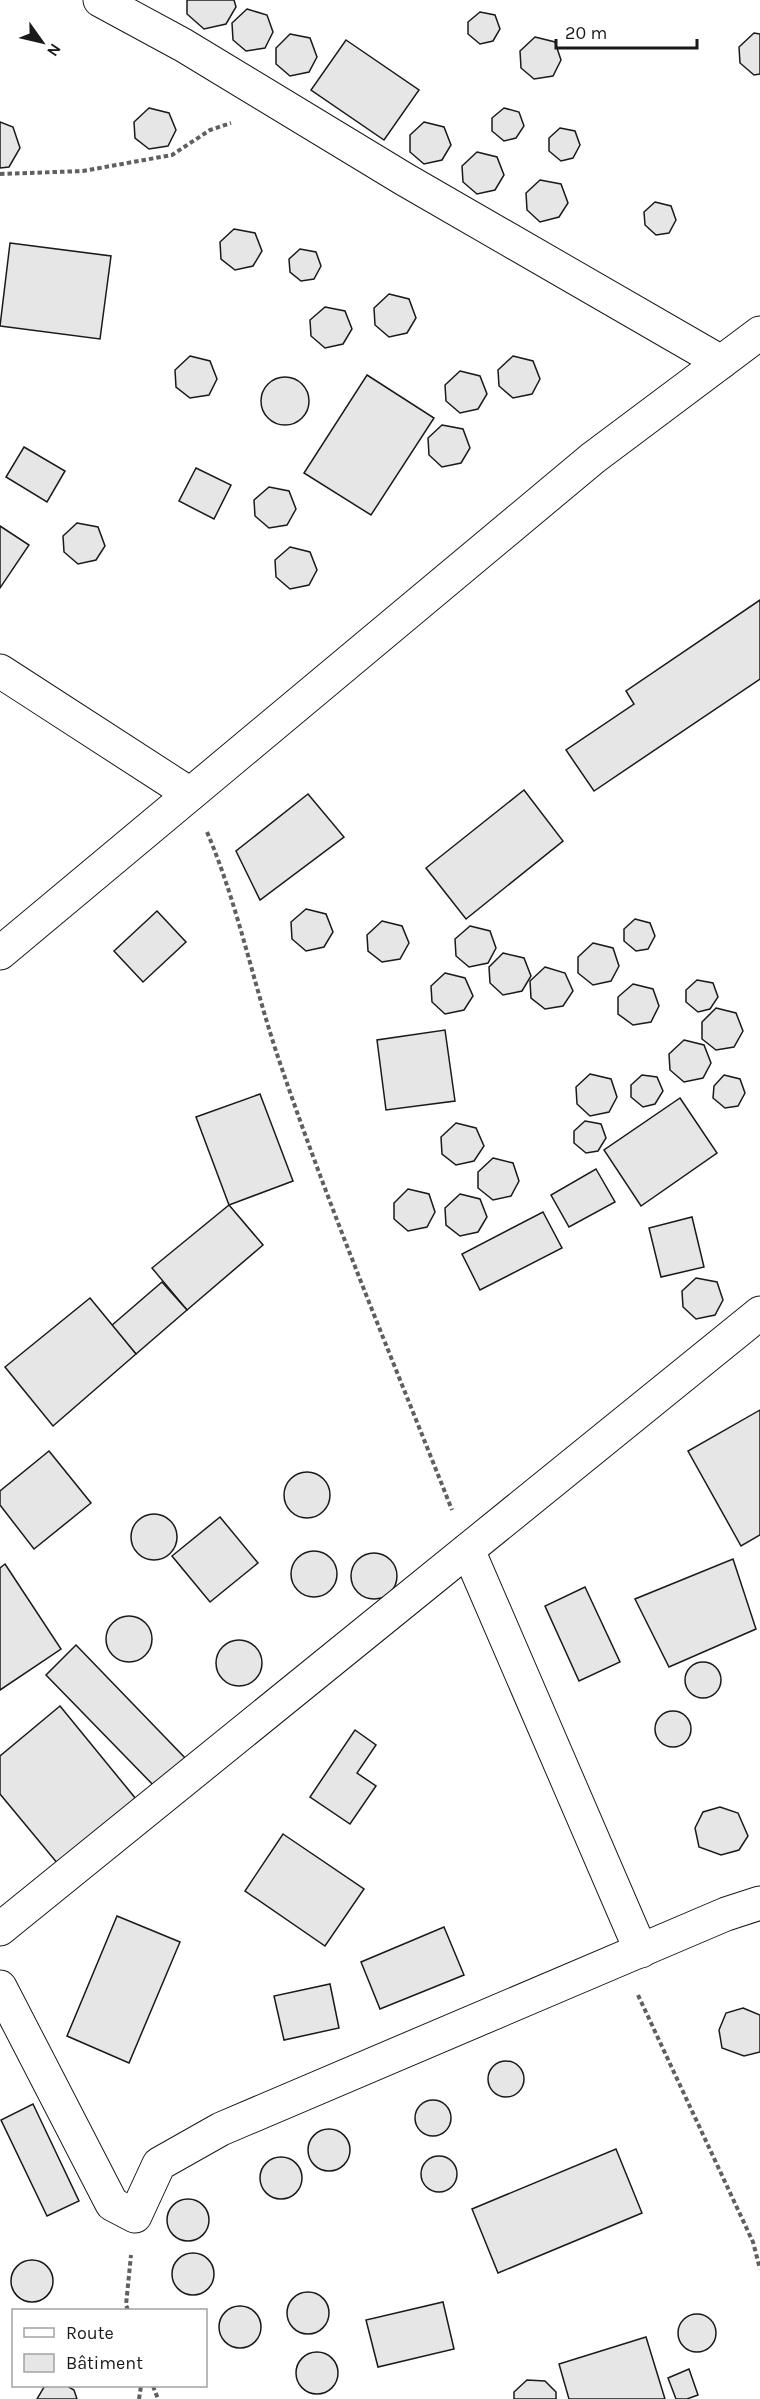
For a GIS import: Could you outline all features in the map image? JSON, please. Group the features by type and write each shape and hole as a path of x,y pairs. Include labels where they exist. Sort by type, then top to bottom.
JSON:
{"street":[{"path":"100,0 183,45 404,179 721,362"},
{"path":"0,952 593,458 760,333"},
{"path":"0,671 190,794"},
{"path":"0,1929 760,1313"},
{"path":"468,1550 631,1955"},
{"path":"0,1987 112,2204 135,2216 159,2164 220,2129 726,1914 760,1903"}],"path":[{"path":"0,174 83,171 172,155 210,130 283,105"},
{"path":"190,794 223,870 280,1065 468,1550"},
{"path":"631,1955 753,2242 760,2269"},
{"path":"128,2309 126,2305 135,2216"}],"building":[{"path":"187,0 234,0 236,7 226,24 204,29 187,14"},
{"path":"247,9 267,15 273,32 265,48 246,51 233,40 232,23"},
{"path":"480,12 495,15 500,29 493,41 480,44 468,34 468,22"},
{"path":"754,33 760,34 760,74 754,75 740,63 739,47"},
{"path":"290,34 310,38 317,57 309,72 290,76 276,64 276,48"},
{"path":"535,37 555,42 561,60 553,76 534,79 521,68 520,51"},
{"path":"346,40 419,90 384,140 311,90"},
{"path":"149,108 169,113 176,130 168,146 149,149 135,138 134,122"},
{"path":"504,108 519,112 524,126 516,138 504,141 492,131 492,118"},
{"path":"0,122 13,127 20,148 9,167 0,168"},
{"path":"424,122 444,127 451,145 442,160 424,164 410,152 410,135"},
{"path":"560,128 575,131 580,145 573,158 561,161 549,151 549,138"},
{"path":"477,152 497,157 504,175 495,190 477,194 463,182 462,166"},
{"path":"540,180 561,184 568,203 559,217 540,222 527,210 526,193"},
{"path":"655,202 671,206 676,220 669,233 656,235 645,225 644,212"},
{"path":"234,229 255,233 262,251 253,266 235,270 221,259 220,242"},
{"path":"10,243 111,256 100,339 0,326"},
{"path":"300,249 316,252 321,266 314,279 301,281 290,272 289,259"},
{"path":"389,294 409,299 416,318 407,333 389,337 375,325 374,308"},
{"path":"325,307 345,311 352,329 343,344 325,348 311,336 310,320"},
{"path":"190,356 210,361 217,379 209,395 190,398 176,387 175,370"},
{"path":"513,356 533,361 540,379 532,394 513,398 499,386 498,370"},
{"path":"460,371 480,376 487,394 478,409 460,413 446,401 445,385"},
{"path":"367,375 434,418 371,515 304,473"},
{"path":"280,377 290,377 305,387 309,401 305,415 299,421 290,425 280,425 265,415 261,406 261,396 271,381"},
{"path":"442,425 463,429 470,448 461,463 442,467 429,455 428,438"},
{"path":"24,447 65,471 47,502 6,477"},
{"path":"196,468 231,485 214,519 179,501"},
{"path":"269,487 289,491 296,509 287,525 269,528 255,516 254,500"},
{"path":"77,523 98,527 105,546 96,560 78,564 64,552 63,536"},
{"path":"0,526 29,545 0,588"},
{"path":"290,547 310,552 317,570 309,585 290,589 276,577 275,560"},
{"path":"760,600 760,679 594,791 566,750 634,704 626,691"},
{"path":"524,790 563,841 466,919 426,868"},
{"path":"308,794 344,837 260,900 236,851"},
{"path":"306,909 326,914 333,932 324,947 306,951 292,939 291,922"},
{"path":"157,911 186,942 143,982 114,951"},
{"path":"635,919 650,923 655,936 648,949 636,951 624,941 624,929"},
{"path":"382,921 402,926 409,943 400,959 382,962 368,951 367,935"},
{"path":"470,926 490,931 496,948 488,963 469,967 456,956 455,939"},
{"path":"593,943 613,948 619,966 611,981 593,985 578,973 578,957"},
{"path":"503,953 524,958 531,976 522,991 503,995 490,983 489,967"},
{"path":"545,967 565,973 573,991 563,1006 545,1009 531,998 530,981"},
{"path":"445,973 465,978 473,996 464,1010 445,1014 432,1002 431,986"},
{"path":"697,980 713,983 718,997 710,1009 698,1012 686,1002 686,990"},
{"path":"633,984 653,989 659,1006 651,1022 633,1025 618,1014 618,997"},
{"path":"716,1008 736,1013 743,1031 734,1047 716,1050 702,1039 702,1022"},
{"path":"445,1030 455,1101 386,1110 377,1040"},
{"path":"684,1040 704,1045 711,1063 703,1078 684,1082 670,1070 669,1054"},
{"path":"590,1074 611,1079 617,1097 609,1112 590,1116 577,1104 576,1087"},
{"path":"642,1075 657,1077 663,1091 655,1104 643,1107 631,1097 631,1085"},
{"path":"724,1075 740,1079 745,1093 738,1106 725,1108 713,1098 714,1086"},
{"path":"260,1094 293,1181 229,1205 196,1117"},
{"path":"680,1098 717,1153 641,1206 604,1150"},
{"path":"585,1121 601,1124 606,1138 598,1151 586,1153 574,1143 574,1131"},
{"path":"456,1123 476,1128 484,1146 474,1161 456,1165 442,1154 441,1137"},
{"path":"493,1158 513,1163 519,1181 511,1196 493,1200 478,1188 478,1172"},
{"path":"596,1169 615,1202 569,1227 551,1195"},
{"path":"408,1189 429,1194 435,1212 427,1227 408,1231 394,1219 394,1203"},
{"path":"460,1194 480,1199 487,1217 478,1232 460,1236 446,1225 445,1208"},
{"path":"229,1205 263,1245 187,1310 152,1268"},
{"path":"543,1212 562,1248 480,1290 462,1254"},
{"path":"692,1217 704,1267 661,1277 649,1228"},
{"path":"696,1278 717,1282 723,1300 715,1315 696,1319 683,1307 682,1291"},
{"path":"162,1282 187,1310 136,1354 111,1326"},
{"path":"90,1298 136,1354 53,1426 5,1367"},
{"path":"760,1410 760,1535 741,1546 688,1451"},
{"path":"49,1451 91,1503 34,1549 0,1505 0,1491"},
{"path":"307,1472 323,1479 330,1495 323,1511 307,1518 291,1511 284,1495 291,1479"},
{"path":"154,1514 170,1521 177,1537 170,1553 154,1560 138,1553 131,1537 138,1521"},
{"path":"220,1517 258,1563 210,1602 172,1556"},
{"path":"314,1551 330,1558 337,1574 330,1590 314,1597 298,1590 291,1574 298,1558"},
{"path":"374,1553 390,1560 397,1576 390,1592 374,1599 358,1592 351,1576 358,1560"},
{"path":"733,1559 756,1629 669,1667 635,1599"},
{"path":"5,1564 61,1649 0,1690 0,1568"},
{"path":"585,1587 620,1662 579,1681 545,1606"},
{"path":"129,1616 145,1623 152,1639 145,1655 129,1662 113,1655 106,1639 113,1623"},
{"path":"239,1640 255,1647 262,1663 255,1679 239,1686 223,1679 216,1663 223,1647"},
{"path":"76,1645 189,1762 159,1791 46,1675"},
{"path":"703,1662 716,1667 721,1680 716,1693 703,1698 690,1693 685,1680 690,1667"},
{"path":"60,1706 136,1799 58,1864 0,1794 0,1756"},
{"path":"673,1711 686,1716 691,1729 686,1742 673,1747 660,1742 655,1729 660,1716"},
{"path":"355,1730 376,1745 357,1773 376,1786 350,1824 310,1797"},
{"path":"720,1807 738,1813 748,1836 739,1850 721,1855 699,1847 695,1828 703,1812"},
{"path":"283,1834 364,1889 325,1946 245,1891"},
{"path":"117,1916 180,1942 129,2063 67,2036"},
{"path":"444,1927 464,1975 380,2009 361,1962"},
{"path":"330,1984 339,2028 284,2040 274,1996"},
{"path":"743,2008 760,2015 760,2052 744,2056 722,2048 719,2030 726,2013"},
{"path":"506,2061 519,2066 524,2079 519,2092 506,2097 493,2092 488,2079 493,2066"},
{"path":"433,2100 446,2105 451,2118 446,2131 433,2136 420,2131 415,2118 420,2105"},
{"path":"33,2104 79,2201 47,2216 1,2120"},
{"path":"329,2129 337,2130 344,2135 349,2142 349,2158 344,2165 337,2170 329,2171 321,2170 314,2165 309,2158 308,2150 309,2142 314,2135 321,2130"},
{"path":"616,2149 642,2213 498,2273 472,2209"},
{"path":"439,2156 452,2161 457,2174 452,2187 439,2192 426,2187 421,2174 426,2161"},
{"path":"281,2157 289,2158 296,2163 301,2170 301,2186 296,2193 289,2198 281,2199 273,2198 266,2193 261,2186 260,2178 261,2170 266,2163 273,2158"},
{"path":"188,2199 196,2200 203,2205 208,2212 208,2228 203,2235 196,2240 188,2241 180,2240 173,2235 168,2228 167,2220 168,2212 173,2205 180,2200"},
{"path":"193,2253 201,2254 208,2259 213,2266 213,2282 208,2289 201,2294 193,2295 185,2294 178,2289 173,2282 172,2274 173,2266 178,2259 185,2254"},
{"path":"32,2260 40,2261 47,2266 52,2273 52,2289 47,2296 40,2301 32,2302 24,2301 17,2296 12,2289 11,2281 12,2273 17,2266 24,2261"},
{"path":"308,2292 323,2298 329,2313 323,2328 308,2334 293,2328 287,2313 293,2298"},
{"path":"443,2302 454,2349 378,2367 366,2320"},
{"path":"240,2306 255,2312 261,2327 255,2342 240,2348 225,2342 219,2327 225,2312"},
{"path":"697,2314 711,2319 716,2333 711,2347 697,2352 683,2347 678,2333 683,2319"},
{"path":"646,2337 665,2399 569,2399 559,2364"},
{"path":"317,2352 325,2353 332,2358 337,2365 337,2381 332,2388 325,2393 317,2394 309,2393 302,2388 297,2381 296,2373 297,2365 302,2358 309,2353"},
{"path":"689,2369 698,2395 687,2399 676,2399 668,2378"},
{"path":"527,2380 545,2381 556,2392 556,2399 514,2399 514,2392"},
{"path":"44,2387 69,2387 74,2390 77,2399 37,2399"}]}
